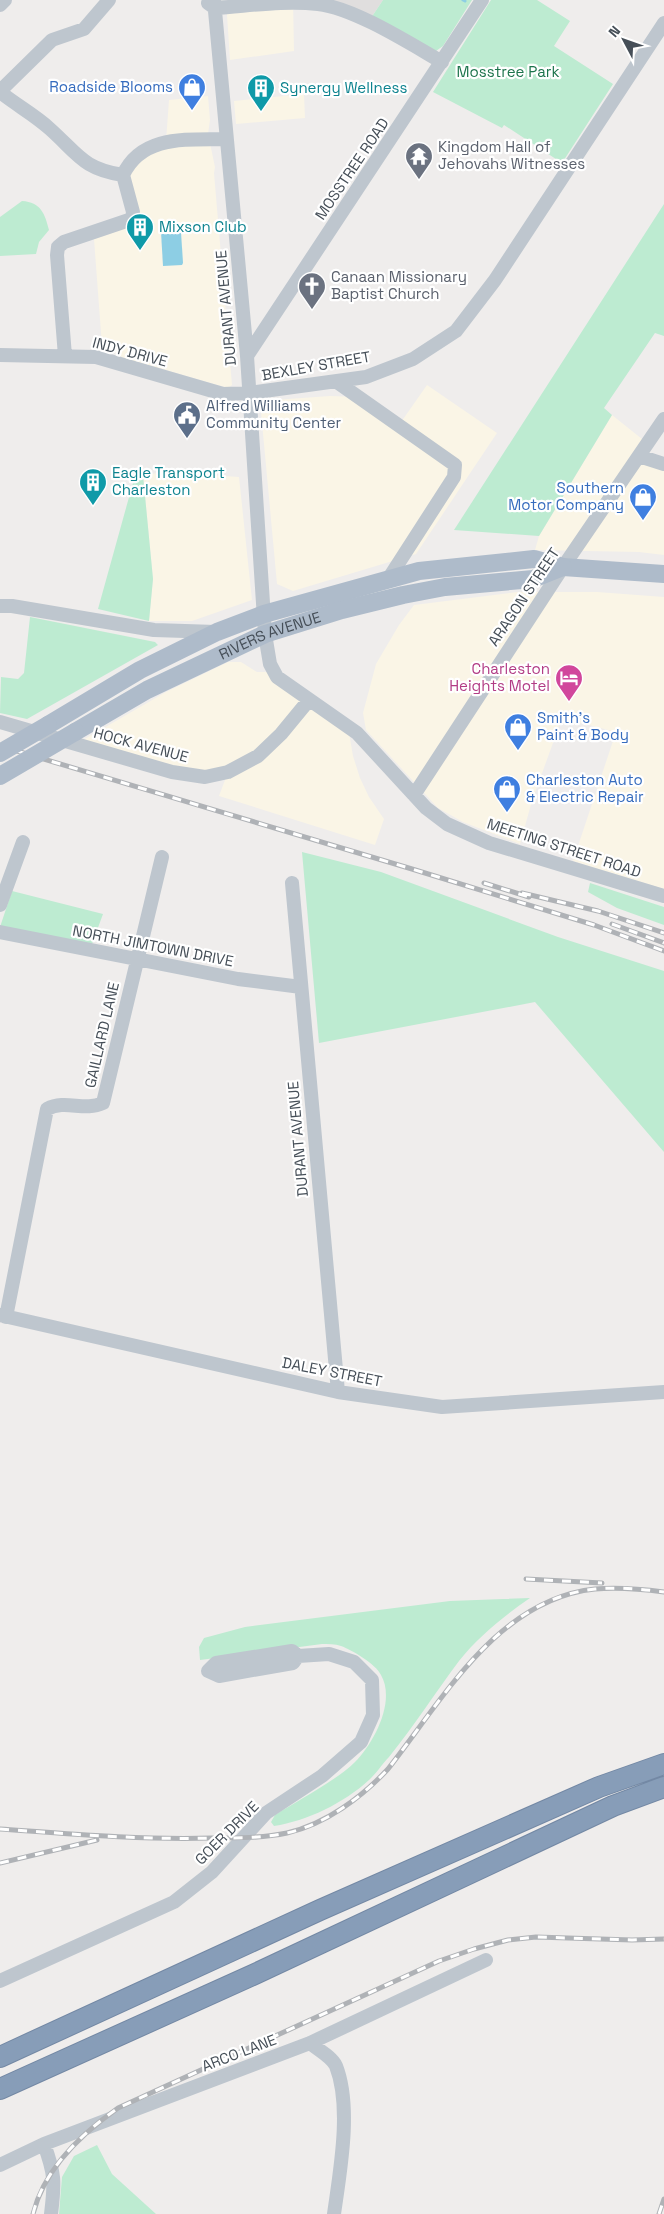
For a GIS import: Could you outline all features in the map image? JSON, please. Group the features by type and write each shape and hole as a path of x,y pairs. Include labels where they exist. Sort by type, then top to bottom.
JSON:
{"highway":[{"path":"0,2057 329,1906 599,1788 664,1764"},
{"path":"0,2089 264,1970 613,1806 664,1787"}],"main road":[{"name":"RIVERS AVENUE","path":"0,753 140,670 217,632 264,614 387,580 418,572 534,559 563,567 664,574"},
{"name":"RIVERS AVENUE","path":"0,776 147,690 266,634 342,610 403,595 445,587 533,579 563,567"}],"street":[{"path":"0,5 5,0"},
{"path":"109,0 84,28 52,40 0,91 49,129 89,166 123,175"},
{"name":"MOSSTREE ROAD","path":"247,356 482,0"},
{"path":"211,3 308,3 334,7 392,34 442,62"},
{"name":"DURANT AVENUE","path":"211,3 247,356 264,614"},
{"name":"BEXLEY STREET","path":"249,394 366,377 413,358 456,331 495,280 664,23"},
{"path":"123,175 140,154 154,144 166,141 226,140"},
{"path":"65,356 58,247 64,242 132,219 133,212 123,175"},
{"name":"INDY DRIVE","path":"0,355 96,357 218,394 249,394"},
{"path":"338,382 453,463 455,469 454,477 387,580"},
{"name":"ARAGON STREET","path":"414,795 563,567 664,418"},
{"path":"638,456 664,464"},
{"path":"0,606 12,606 161,631 217,632"},
{"name":"MEETING STREET ROAD","path":"264,614 270,664 273,672 283,682 357,733 414,795 447,824 489,843 664,896"},
{"name":"HOCK AVENUE","path":"0,722 172,772 205,777 228,772 258,756 281,734 308,700"},
{"path":"0,906 23,842"},
{"name":"GAILLARD LANE","path":"3,1316 47,1109 56,1104 95,1107 103,1103 136,957 162,857"},
{"name":"DURANT AVENUE","path":"292,883 338,1392"},
{"name":"NORTH JIMTOWN DRIVE","path":"0,932 238,978 301,987"},
{"name":"DALEY STREET","path":"3,1316 338,1392 442,1406 664,1392"},
{"name":"GOER DRIVE","path":"0,1981 174,1902 212,1872 266,1813 322,1776 361,1742 373,1714 372,1680 354,1662 330,1654 298,1656 292,1651 216,1663 208,1672 219,1676 228,1675 293,1663 298,1656"},
{"name":"ARCO LANE","path":"0,2165 44,2144 310,2043 486,1960"},
{"path":"310,2043 335,2064 342,2094 344,2129 334,2214"},
{"path":"44,2144 55,2181 51,2214"}],"shaded area":[{"path":"226,0 293,0 294,51 230,60"},
{"path":"293,0 383,0 371,18"},
{"path":"304,94 305,118 236,124 234,101"},
{"path":"208,96 210,120 208,134 215,167 232,385 228,388 124,358 102,346 94,239 135,225 129,171 166,141 169,100"},
{"path":"427,385 497,433 416,554 293,591 277,584 260,401 330,396 359,397 399,425"},
{"path":"612,415 647,443 639,456 664,464 664,555 639,552 535,550 539,536"},
{"path":"166,472 239,477 252,600 192,621 149,621 153,579 143,475"},
{"path":"517,592 597,592 664,597 664,889 573,861 616,732 562,718 532,801 520,844 463,822 438,808 366,730 363,713 376,664 399,625 414,605"},
{"path":"228,662 241,662 257,672 273,672 348,727 353,756 360,778 369,797 384,819 375,845 219,796 228,772 216,775 76,744 166,692"}],"green space":[{"path":"383,0 472,0 443,46 436,51 371,18"},
{"name":"Mosstree Park","path":"491,0 537,0 570,21 554,46 613,84 562,163 504,125 502,128 433,92"},
{"path":"22,201 38,206 44,214 49,230 39,242 36,254 0,256 0,217"},
{"path":"664,204 664,336 655,333 604,408 612,415 539,536 454,530"},
{"path":"136,472 143,475 153,579 149,621 98,609"},
{"path":"30,617 155,642 158,645 27,719 0,713 1,677 18,679 24,673"},
{"path":"302,852 381,872 558,937 664,971 664,1152 535,1002 319,1043"},
{"path":"590,883 664,907 664,925 617,908 588,892"},
{"path":"12,891 103,914 92,944 0,927"},
{"path":"530,1598 492,1627 459,1661 398,1745 369,1780 348,1796 324,1810 287,1824 274,1826 271,1822 275,1815 338,1776 362,1754 376,1733 381,1721 386,1697 385,1685 381,1675 374,1666 357,1654 339,1645 322,1644 200,1660 199,1647 204,1638 245,1627 450,1601"},
{"path":"97,2145 112,2174 156,2214 59,2214 62,2177 74,2156"}],"water":[{"path":"161,232 181,232 183,263 182,265 163,266"}],"railway":[{"path":"0,746 594,925 664,951"},
{"path":"484,883 529,897"},
{"path":"522,893 598,911 664,933"},
{"path":"612,924 664,943"},
{"path":"526,1579 602,1583"},
{"path":"0,1829 159,1838 259,1837 278,1835 301,1829 329,1816 367,1790 388,1769 452,1684 476,1657 501,1632 529,1612 561,1597 595,1589 613,1588 664,1592"},
{"path":"0,1863 97,1840"},
{"path":"33,2214 46,2182 66,2154 91,2129 118,2108 439,1961 508,1940 536,1937 664,1939"},
{"path":"659,2214 664,2199"}],"place":[{"name":"Roadside Blooms","path":"192,111"},
{"name":"Synergy Wellness","path":"261,112"},
{"name":"Kingdom Hall of Jehovahs Witnesses","path":"419,180"},
{"name":"Mixson Club","path":"140,251"},
{"name":"Canaan Missionary Baptist Church","path":"312,310"},
{"name":"Alfred Williams Community Center","path":"187,439"},
{"name":"Eagle Transport Charleston","path":"93,506"},
{"name":"Southern Motor Company","path":"643,521"},
{"name":"Charleston Heights Motel","path":"569,702"},
{"name":"Smith's Paint & Body","path":"518,751"},
{"name":"Charleston Auto & Electric Repair","path":"507,813"}]}
